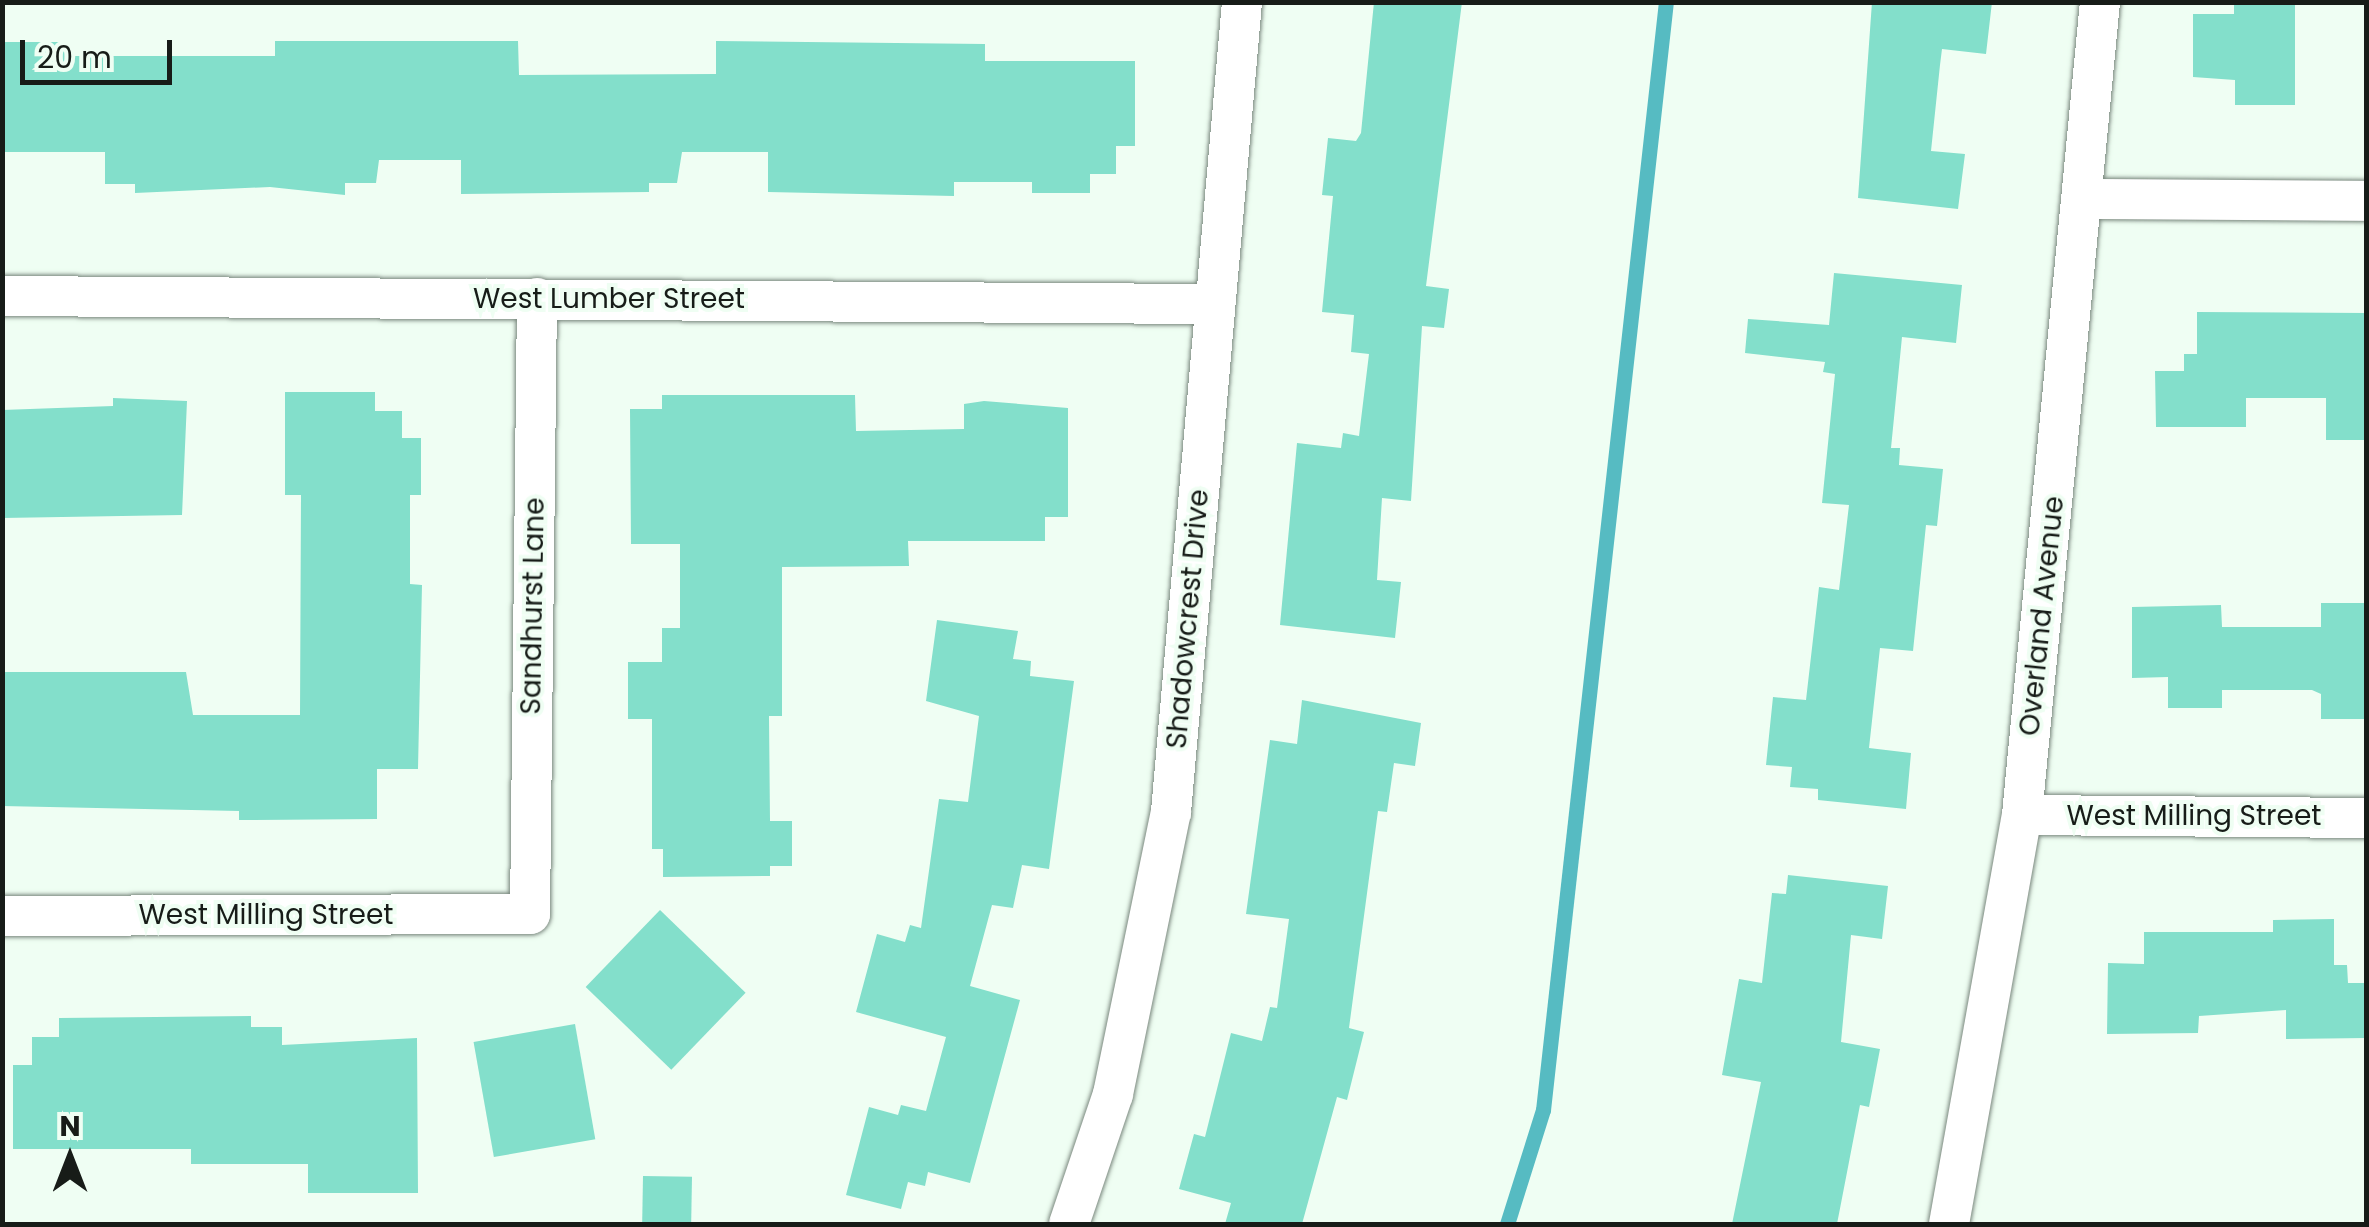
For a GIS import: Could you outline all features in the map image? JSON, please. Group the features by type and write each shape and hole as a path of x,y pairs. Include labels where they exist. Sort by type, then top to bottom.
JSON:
{"street":[{"name":"Shadowcrest Drive","path":"1069,1224 1113,1094 1171,812 1242,2"},
{"name":"Overland Avenue","path":"1949,1224 2022,815 2085,198 2100,2"},
{"path":"2085,198 2366,201"},
{"name":"West Lumber Street","path":"2,296 1216,304"},
{"name":"Sandhurst Lane","path":"530,914 537,298"},
{"name":"West Milling Street","path":"2022,815 2366,818"},
{"name":"West Milling Street","path":"2,916 530,914"}],"building":[{"path":"1374,2 1462,2 1426,286 1449,289 1444,328 1422,326 1411,501 1382,498 1377,580 1401,582 1395,638 1280,625 1297,443 1341,448 1343,433 1359,436 1369,354 1351,352 1354,315 1322,312 1333,196 1322,195 1328,138 1356,141 1361,133"},
{"path":"1872,2 1992,2 1986,54 1942,49 1931,151 1965,154 1958,209 1858,198"},
{"path":"2234,2 2295,2 2295,105 2235,105 2235,80 2193,77 2193,14 2234,14"},
{"path":"275,41 518,41 519,75 716,74 716,41 985,44 985,61 1135,61 1135,146 1116,146 1116,174 1090,174 1090,193 1032,193 1032,182 954,182 954,196 768,192 768,152 682,152 677,183 649,183 649,192 461,194 461,160 379,160 376,183 345,183 345,195 270,187 135,193 135,184 105,184 105,152 2,152 2,42 67,42 67,56 275,56"},
{"path":"1834,273 1962,285 1956,343 1902,337 1891,448 1900,448 1899,465 1943,469 1937,526 1926,525 1913,651 1880,648 1869,748 1911,753 1906,809 1818,800 1818,789 1790,787 1792,767 1766,765 1773,697 1806,700 1819,587 1839,590 1849,505 1822,503 1835,374 1823,372 1825,362 1745,353 1748,319 1829,325"},
{"path":"2197,312 2366,313 2366,440 2326,440 2326,398 2246,398 2246,427 2156,427 2155,371 2184,371 2184,354 2197,354"},
{"path":"285,392 375,392 375,411 402,411 402,438 421,438 421,495 410,495 410,584 422,585 418,769 377,769 377,819 239,820 239,811 2,806 2,672 186,672 193,715 300,715 301,495 285,495"},
{"path":"662,395 855,395 856,431 964,429 964,404 984,401 1068,408 1068,517 1045,517 1045,541 908,541 909,566 782,567 782,716 769,716 770,821 792,821 792,866 770,866 770,876 663,877 663,849 652,849 652,719 628,719 628,662 662,662 662,628 680,628 680,544 631,544 630,409 662,409"},
{"path":"113,398 187,401 182,515 2,518 2,410 113,406"},
{"path":"2321,603 2366,603 2366,719 2321,719 2321,694 2312,690 2222,690 2222,708 2168,708 2168,677 2132,678 2132,607 2221,605 2222,627 2321,627"},
{"path":"937,620 1018,631 1013,659 1031,661 1030,676 1074,681 1049,869 1022,865 1013,908 992,905 970,986 1020,1000 970,1183 928,1172 925,1186 908,1182 901,1209 846,1195 869,1107 898,1115 901,1105 926,1111 946,1037 856,1012 877,934 905,942 910,925 921,928 939,799 968,802 979,716 926,701"},
{"path":"1302,700 1421,723 1415,766 1394,763 1387,812 1378,811 1349,1028 1364,1032 1347,1100 1337,1097 1302,1224 1225,1224 1231,1203 1179,1189 1194,1134 1205,1137 1231,1033 1262,1041 1270,1007 1277,1008 1289,919 1246,914 1270,740 1297,744"},
{"path":"1788,875 1888,886 1882,939 1851,935 1841,1042 1880,1049 1869,1107 1860,1105 1837,1224 1732,1224 1761,1082 1722,1075 1739,979 1762,983 1772,893 1786,894"},
{"path":"660,910 746,993 671,1070 586,987"},
{"path":"2334,919 2334,965 2347,965 2348,983 2366,983 2366,1038 2286,1039 2286,1010 2199,1016 2198,1033 2107,1034 2108,963 2144,964 2144,932 2273,932 2273,920"},
{"path":"251,1016 251,1027 282,1027 282,1045 417,1038 418,1193 308,1193 308,1164 191,1164 191,1149 13,1149 13,1065 32,1065 32,1037 59,1037 59,1018"},
{"path":"575,1024 595,1139 494,1157 474,1042"},
{"path":"643,1176 692,1177 691,1224 642,1224"}],"waterway":[{"path":"1507,1224 1543,1110 1666,2"}]}
